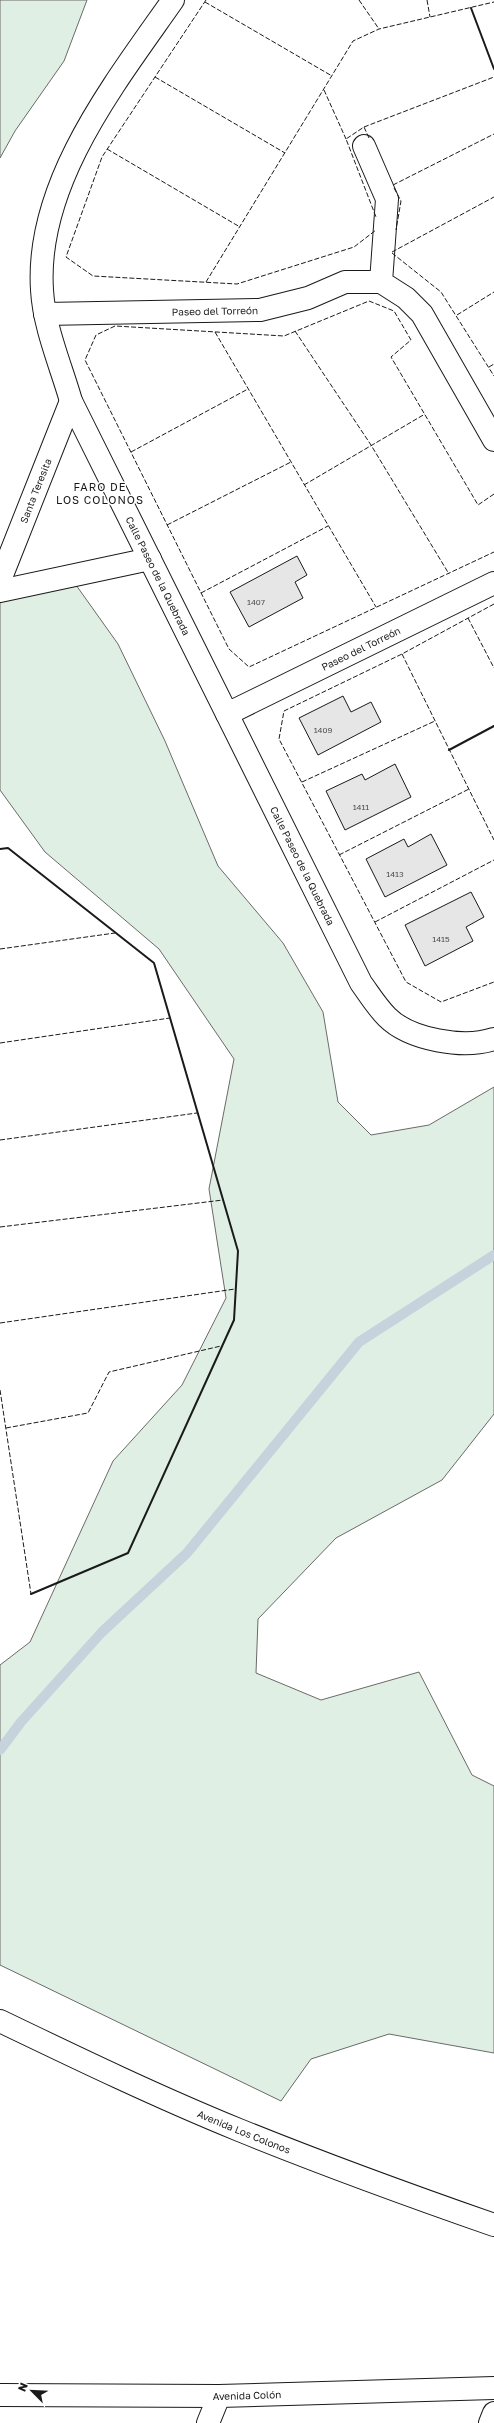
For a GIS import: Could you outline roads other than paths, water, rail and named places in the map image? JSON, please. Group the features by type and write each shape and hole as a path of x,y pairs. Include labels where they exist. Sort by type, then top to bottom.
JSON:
{"street":[{"name":"Calle Paseo de la Quebrada","path":"173,0 100,104 57,192 43,244 42,291 45,314 71,401 361,983 387,1018 409,1031 441,1041 481,1043 494,1038"},
{"path":"364,146 387,199 381,282 406,298 422,314 494,440"},
{"name":"Paseo del Torreón","path":"45,314 260,310 308,298 345,282 381,282"},
{"name":"Santa Teresita","path":"0,580 71,401"},
{"path":"0,591 150,559"},
{"name":"Paseo del Torreón","path":"227,714 494,583"},
{"name":"Avenida Los Colonos","path":"0,2021 105,2071 238,2130 373,2183 494,2225"},
{"name":"Avenida Colón","path":"0,2395 219,2396 494,2388"},
{"path":"208,2423 219,2396"},
{"path":"490,2423 494,2413"}],"waterway":[{"path":"0,1750 21,1722 102,1632 187,1553 359,1342 494,1255"}],"district":[{"name":"FARO DE LOS COLONOS","path":"100,493"}]}
